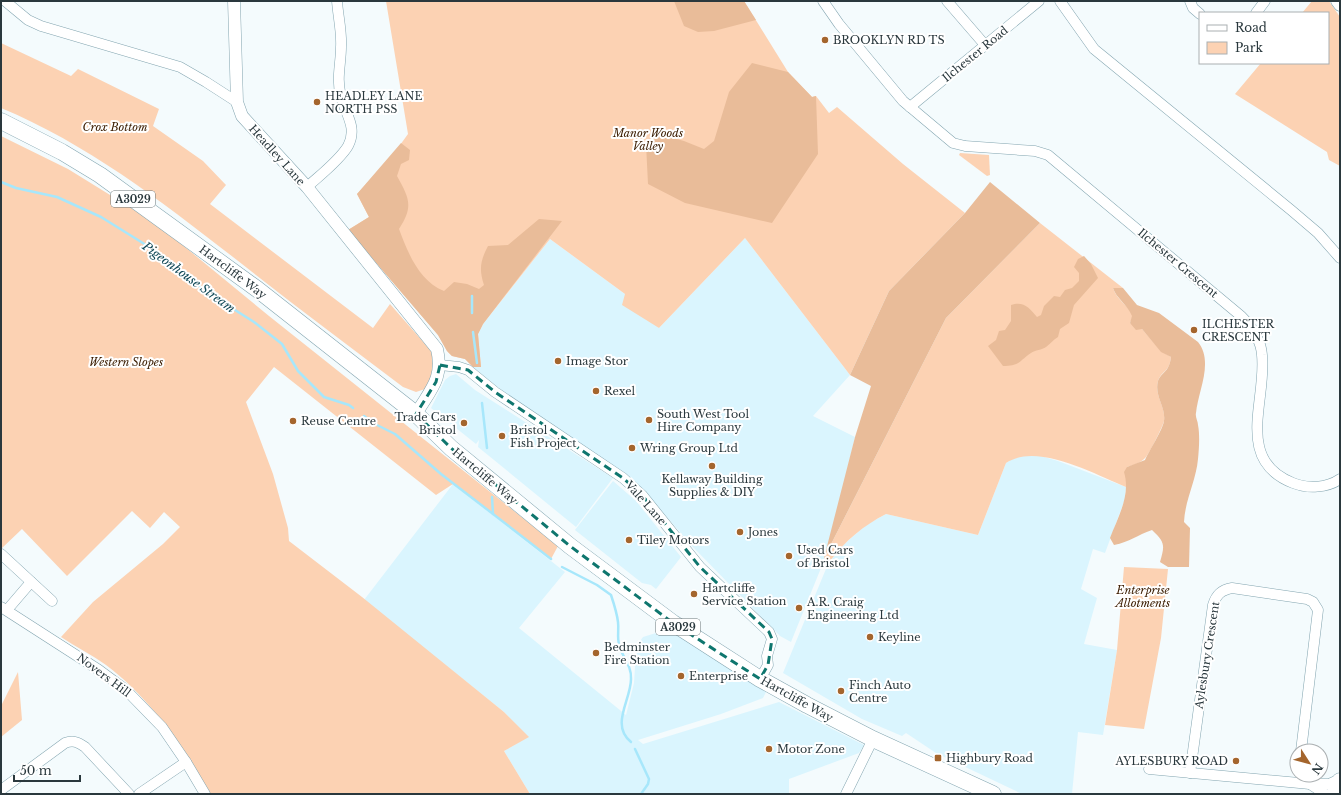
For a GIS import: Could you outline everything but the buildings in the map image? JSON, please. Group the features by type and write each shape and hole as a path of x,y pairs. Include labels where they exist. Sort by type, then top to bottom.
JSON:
{"highway":[{"name":"Hartcliffe Way","path":"1,121 62,152 100,175 257,289 416,414 451,448 570,546 673,623 760,679 873,738 993,794"},
{"path":"1334,794 1340,780"}],"street":[{"path":"5,1 28,20 41,26 180,67 237,102"},
{"path":"234,1 237,102"},
{"path":"307,187 329,167 348,146 352,135 352,124 340,96 338,72 342,46 336,1"},
{"name":"Ilchester Crescent","path":"823,1 839,24 910,107 959,146 1035,151 1048,156 1241,316 1254,331 1261,346 1263,365 1257,420 1257,438 1261,455 1267,464 1280,476 1298,485 1322,486 1340,479"},
{"path":"947,1 985,46"},
{"name":"Ilchester Road","path":"910,107 1039,1"},
{"path":"1060,1 1094,49 1292,210 1318,233 1340,258"},
{"path":"1190,1 1193,8 1199,13"},
{"path":"1257,12 1265,1"},
{"path":"1337,1 1340,5"},
{"name":"Headley Lane","path":"237,102 242,116 307,187 433,342 437,349 440,365 436,382 416,414"},
{"name":"Vale Lane","path":"440,365 459,367 468,370 495,392 623,478 642,495 700,567 769,632 772,639 767,656 768,665 760,679"},
{"path":"1,554 52,601"},
{"path":"3,609 31,582"},
{"name":"Aylesbury Crescent","path":"1190,773 1213,605 1215,598 1224,589 1232,588 1307,599 1312,602 1318,610 1302,743"},
{"name":"Novers Hill","path":"3,609 99,670 126,690 162,727 186,762 205,794"},
{"path":"846,794 873,738"},
{"path":"1,790 65,743 72,741 85,747 129,794"},
{"path":"139,794 186,762"},
{"path":"1149,769 1190,773 1289,779"},
{"path":"1310,784 1329,784 1340,780"},
{"path":"1310,784 1325,794"}],"highlighted area":[{"path":"440,365 468,370 495,392 623,478 642,495 700,567 769,632 772,639 768,665 760,679 673,623 570,546 451,448 416,414 436,382"}],"shaded area":[{"path":"674,1 744,1 756,20 714,31 698,32 684,26"},
{"path":"752,63 788,72 812,97 816,96 818,154 772,223 685,203 648,184 646,144 654,133 684,141 704,149 714,141 729,92"},
{"path":"401,143 410,150 409,160 401,164 397,176 407,196 408,202 407,214 399,229 411,257 421,273 435,286 444,291 454,282 467,284 479,289 484,285 481,275 481,266 483,256 488,246 508,245 539,219 562,221 483,324 478,334 481,367 473,367 465,359 452,356 447,351 438,335 348,230 369,217 357,194"},
{"path":"990,182 1040,223 946,318 824,558 855,437 871,386 850,375 889,291 965,213"},
{"path":"745,238 850,375 813,416 855,437 823,563 791,642 780,636 691,545 642,488 511,398 473,367 481,367 478,334 483,324 550,239 625,294 659,328"},
{"path":"1084,256 1091,264 1098,278 1074,305 1069,323 1060,329 1058,337 1043,349 1033,352 1016,364 1003,366 988,346 996,340 999,331 1005,330 1011,321 1011,305 1019,304 1026,306 1037,317 1041,315 1044,306 1054,296 1060,297 1065,290 1072,288 1079,281 1079,273 1074,267 1078,259"},
{"path":"1113,288 1123,288 1137,305 1159,313 1198,342 1203,350 1205,358 1204,377 1196,414 1199,433 1198,459 1186,506 1184,522 1190,528 1189,567 1168,567 1160,562 1163,552 1163,544 1152,530 1125,542 1114,545 1110,538 1123,506 1125,497 1126,481 1124,472 1127,467 1145,460 1163,425 1164,416 1157,386 1158,381 1169,366 1171,357 1161,352 1142,329 1136,330 1130,323 1132,316 1114,292"},
{"path":"456,374 475,390 613,478 576,527 478,447 479,440 476,444 431,408 445,380"},
{"path":"1027,455 1041,456 1058,461 1126,487 1125,499 1105,553 1093,549 1081,589 1097,598 1084,644 1117,650 1103,735 1078,732 1072,794 1022,794 936,753 906,733 902,736 862,719 783,673 828,564 842,546 866,525 886,514 978,535 1006,463 1015,457"},
{"name":"Tiley Motors","path":"613,481 636,501 681,557 656,589 651,585 642,583 575,530"},
{"path":"453,484 565,572 519,628 626,715 634,683 635,667 630,655 643,637 672,628 766,692 763,698 721,714 638,740 643,744 779,702 864,745 859,753 789,779 789,794 530,794 504,751 528,737 504,712 364,600"}],"green space":[{"name":"Manor Woods Valley","path":"386,1 744,1 788,72 812,97 816,96 829,113 837,107 903,164 965,213 889,291 850,375 745,238 659,328 622,305 625,294 550,239 483,324 478,334 481,367 473,367 465,359 452,356 447,351 438,335 348,230 369,217 357,194 395,152 408,134"},
{"path":"1312,1 1329,1 1340,17 1340,166 1329,160 1327,152 1235,94 1260,64 1329,64 1329,12 1303,12"},
{"name":"Crox Bottom","path":"1,43 71,76 78,69 159,109 153,126 203,161 226,185 210,204 373,328 390,304 432,352 435,365 428,388 416,392 403,387 156,198 66,140 1,108"},
{"name":"Western Slopes","path":"1,136 68,169 157,224 269,316 558,546 551,559 453,484 436,495 274,367 246,402 273,474 288,528 289,541 362,597 504,712 529,737 504,751 530,794 209,794 177,741 137,692 106,665 61,637 93,602 163,544 180,527 164,512 150,528 132,511 67,576 22,529 1,549"},
{"path":"960,153 989,155 990,175 987,176 959,155"},
{"path":"1040,223 1123,288 1113,288 1114,292 1133,316 1130,323 1142,329 1161,351 1171,357 1169,366 1161,375 1157,386 1164,421 1148,454 1140,462 1127,467 1126,487 1066,462 1033,456 1019,457 1006,463 978,535 886,514 855,534 842,546 830,561 824,558 946,318"},
{"name":"Enterprise Allotments","path":"1124,567 1168,569 1161,638 1144,729 1105,725 1117,650"},
{"path":"18,672 22,720 1,737 1,706"}],"waterway":[{"name":"Pigeonhouse Stream","path":"1,182 16,188 57,197 101,217 146,245 208,293 254,322 282,344 298,371 324,397 349,405 353,408"},
{"path":"472,296 472,313"},
{"path":"473,332 477,363"},
{"path":"482,403 487,448"},
{"name":"Pigeonhouse Stream","path":"364,416 375,424 395,434 441,474 493,514"},
{"path":"492,497 493,514 551,559"},
{"path":"562,567 597,585 611,595 618,619 618,639 620,648 631,674 630,687 622,720 622,728 625,735 631,742"},
{"path":"635,749 649,779 648,784 641,794"}],"place":[{"name":"BROOKLYN RD TS","path":"825,40"},
{"name":"HEADLEY LANE NORTH PSS","path":"317,102"},
{"name":"ILCHESTER CRESCENT","path":"1194,330"},
{"name":"Image Stor","path":"558,361"},
{"name":"Rexel","path":"596,391"},
{"name":"South West Tool Hire Company","path":"649,420"},
{"name":"Reuse Centre","path":"293,421"},
{"name":"Trade Cars Bristol","path":"464,423"},
{"name":"Bristol Fish Project","path":"502,436"},
{"name":"Wring Group Ltd","path":"632,448"},
{"name":"Kellaway Building Supplies & DIY","path":"712,466"},
{"name":"Jones","path":"740,532"},
{"name":"Tiley Motors","path":"629,540"},
{"name":"Used Cars of Bristol","path":"789,556"},
{"name":"Hartcliffe Service Station","path":"694,594"},
{"name":"A.R. Craig Engineering Ltd","path":"799,608"},
{"name":"Keyline","path":"870,637"},
{"name":"Bedminster Fire Station","path":"596,653"},
{"name":"Enterprise","path":"681,676"},
{"name":"Finch Auto Centre","path":"841,691"},
{"name":"Motor Zone","path":"769,749"},
{"name":"Highbury Road","path":"938,758"},
{"name":"AYLESBURY ROAD","path":"1236,761"}]}
